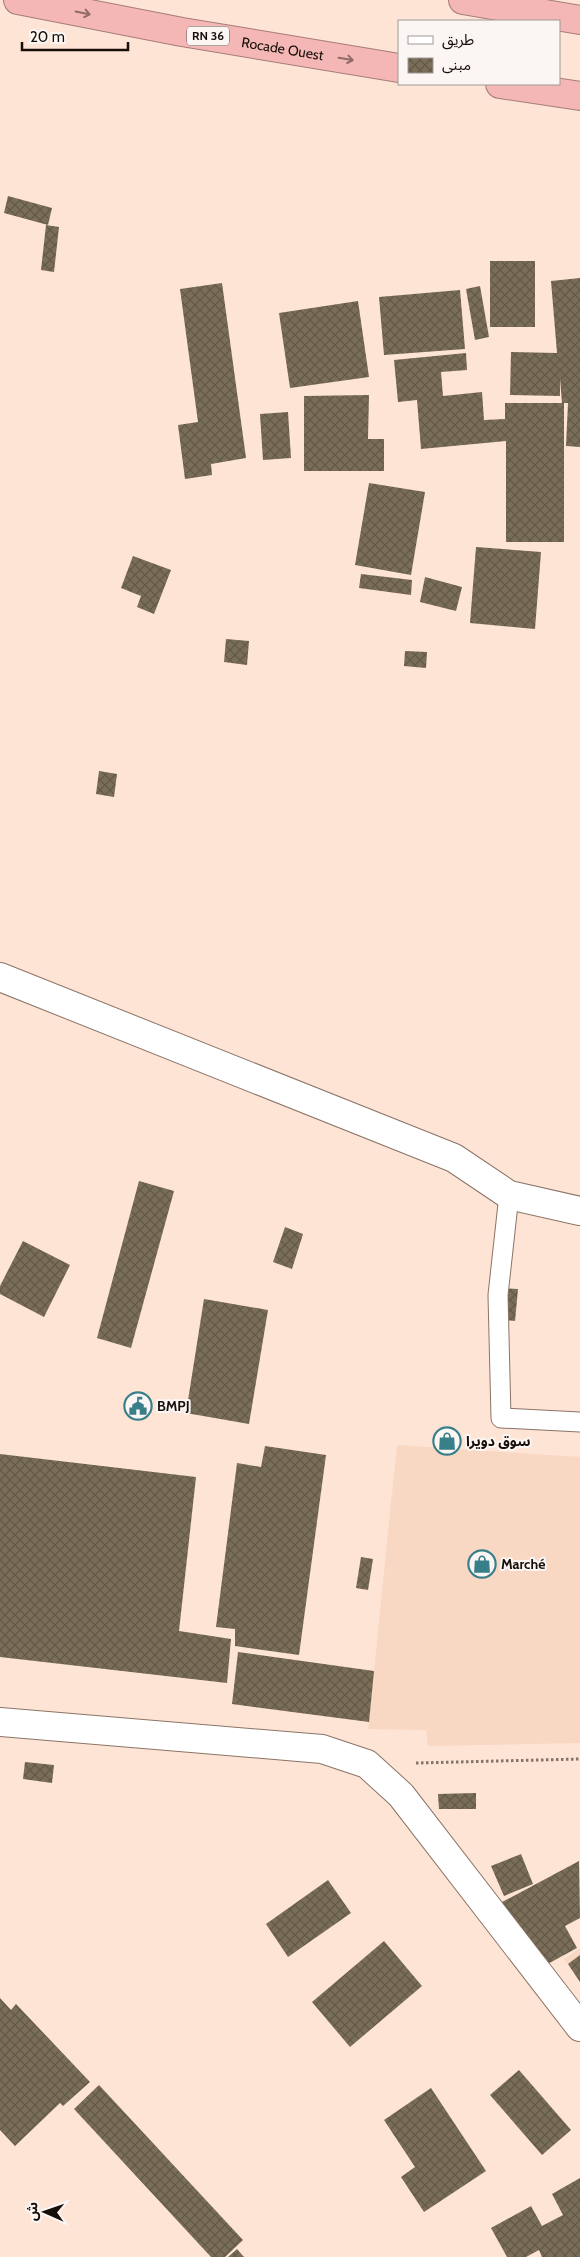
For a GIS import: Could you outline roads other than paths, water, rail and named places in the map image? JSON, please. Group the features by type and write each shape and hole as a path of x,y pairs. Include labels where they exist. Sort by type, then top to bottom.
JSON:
{"highway":[{"name":"Rocade Ouest","path":"18,0 182,32 398,68"},
{"path":"463,0 580,20"},
{"path":"507,85 580,96"}],"street":[{"path":"0,977 454,1158 509,1195 580,1211"},
{"path":"0,1722 322,1749 367,1764 400,1795 580,2027"}],"lane":[{"path":"509,1195 498,1295 501,1418 580,1422"}],"place":[{"name":"BMPJ","path":"138,1406"},
{"name":"سوق دويرا","path":"447,1441"},
{"name":"Marché","path":"482,1564"}]}
